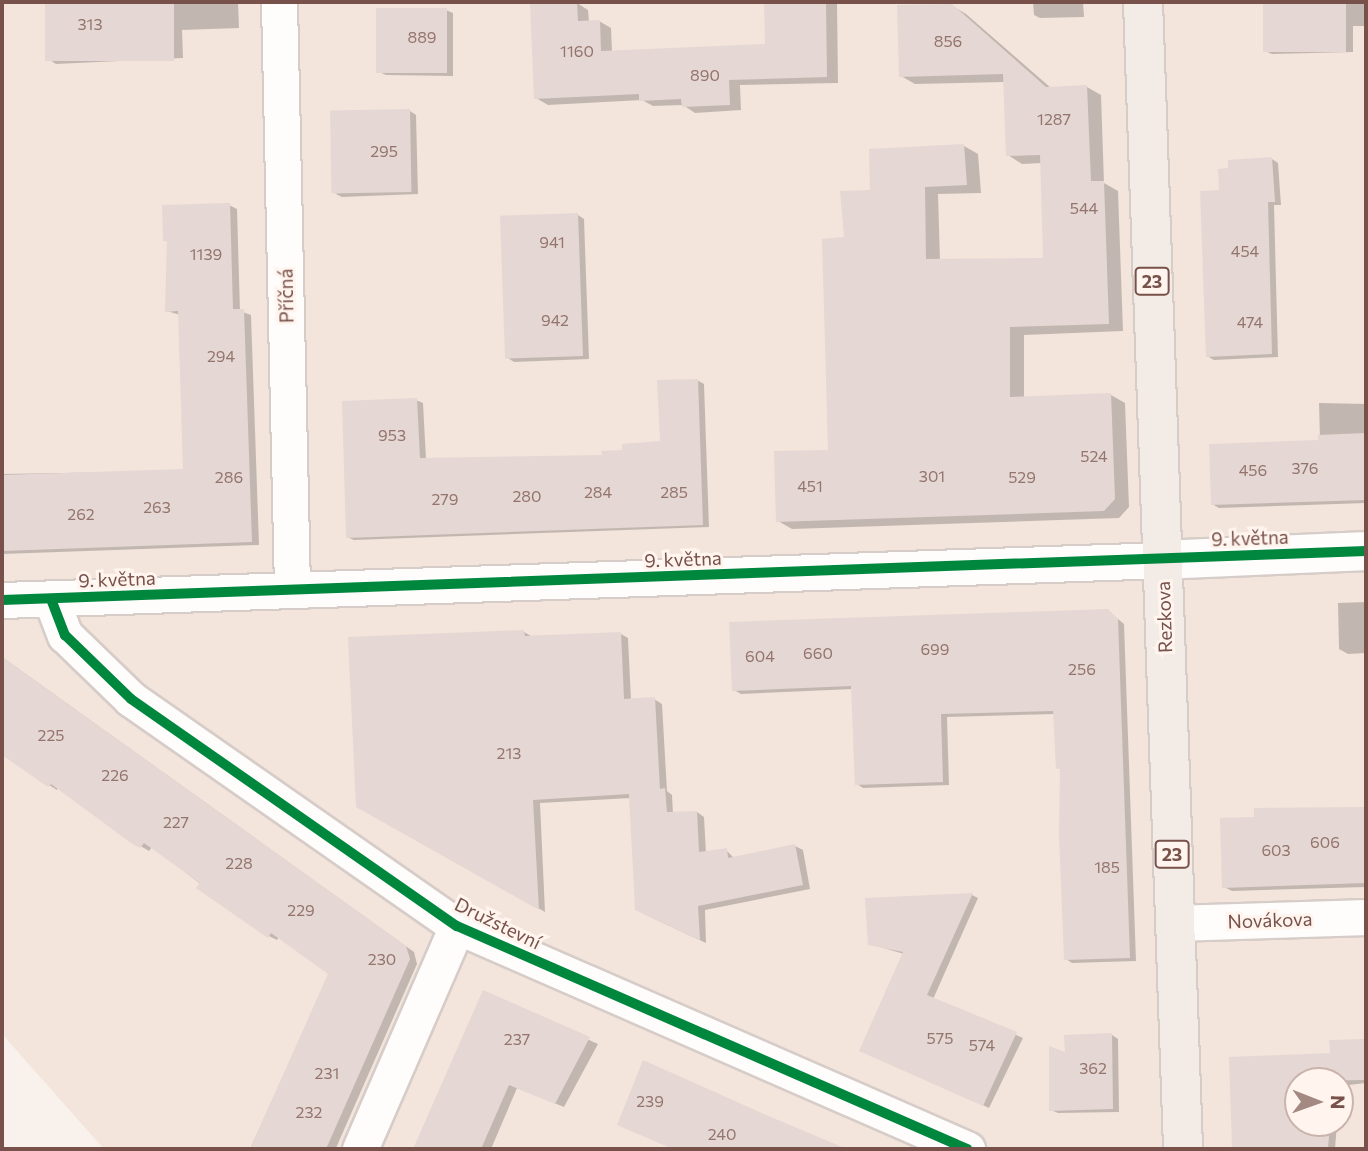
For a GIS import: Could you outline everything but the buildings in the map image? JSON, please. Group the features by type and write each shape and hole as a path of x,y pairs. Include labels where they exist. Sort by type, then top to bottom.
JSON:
{"main road":[{"name":"Rezkova","path":"1143,2 1182,1149"},
{"name":"9. května","path":"1162,559 1366,551"}],"street":[{"name":"Příčná","path":"279,2 292,590"},
{"name":"9. května","path":"2,600 1162,559"},
{"name":"Družstevní","path":"51,598 65,635 131,699 457,926 967,1149"},
{"name":"Novákova","path":"1175,923 1366,917"},
{"path":"360,1149 457,926"}],"shaded area":[{"path":"2,2 1366,2 1366,1149 104,1149 2,1034"}],"cycle path":[{"path":"2,600 1366,551"},
{"path":"51,599 65,635 131,699 457,926 967,1149"}]}
